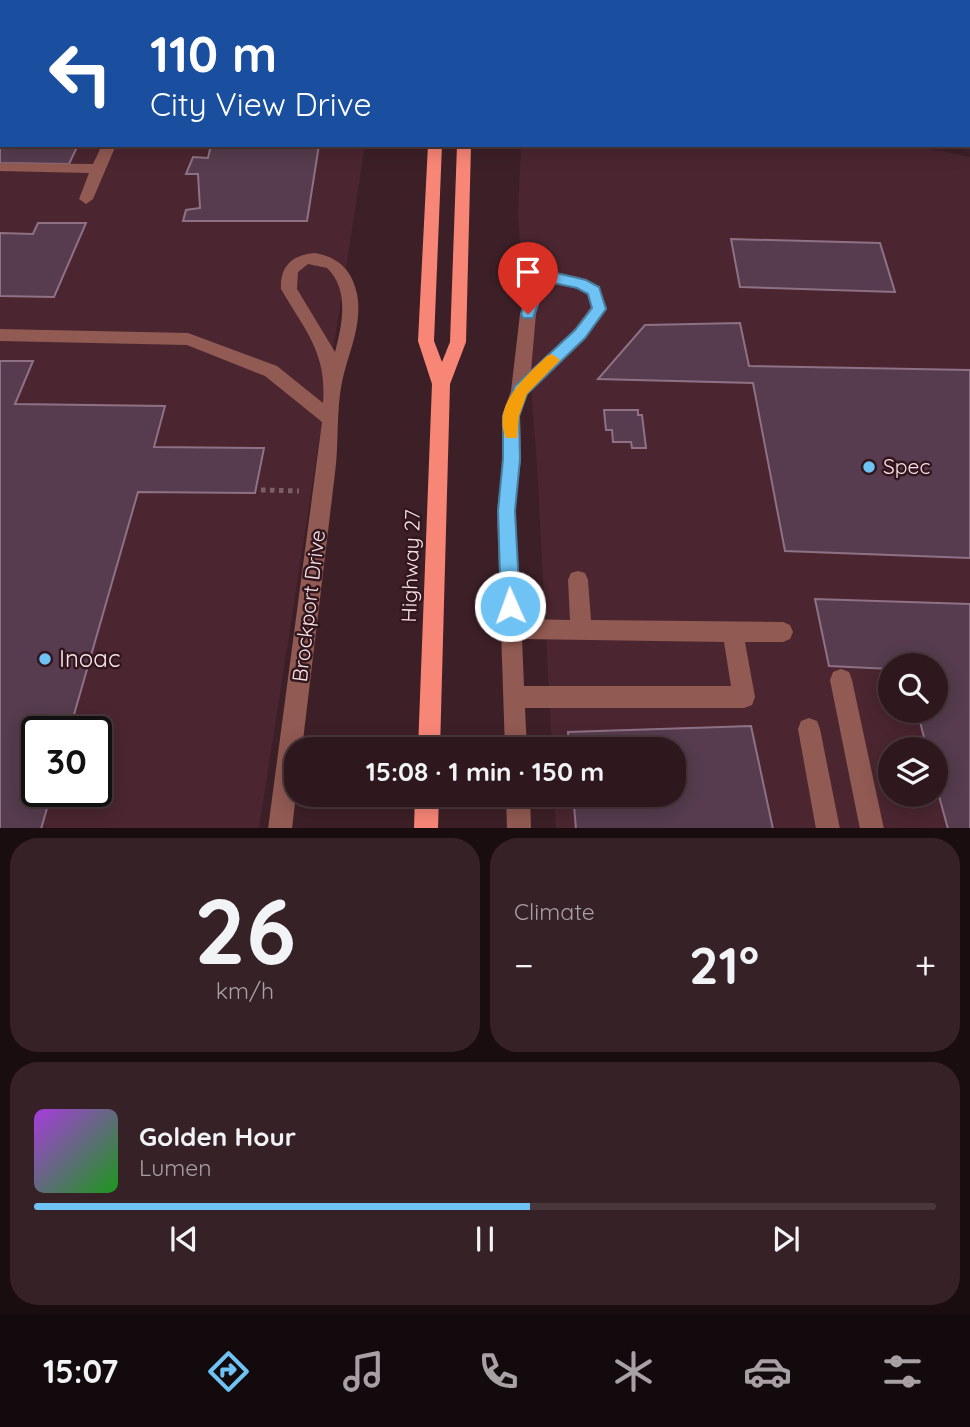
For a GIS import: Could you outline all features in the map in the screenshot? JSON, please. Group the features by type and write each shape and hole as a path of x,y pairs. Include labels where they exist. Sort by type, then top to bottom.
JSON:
{"main road":[{"name":"Highway 27","path":"435,147 426,341 441,384"},
{"name":"Highway 27","path":"429,737 441,384 458,342 464,147"},
{"path":"426,828 427,807"}],"street":[{"path":"86,199 108,147"},
{"path":"0,167 98,169"},
{"name":"Brockport Drive","path":"281,828 328,463 333,383 326,349 289,289 287,278 290,268 301,260 315,258 328,262 339,269 345,281 350,309 348,342 333,383"},
{"path":"516,737 506,511 512,459 511,416 520,391 528,314 537,286 552,278 581,283 594,291 599,309 580,334 520,391"},
{"path":"0,335 188,340 271,371 331,419"},
{"path":"578,580 581,630"},
{"path":"511,629 783,632"},
{"path":"514,697 744,697 733,632"},
{"path":"841,680 872,828"},
{"path":"809,729 828,828"},
{"path":"518,807 519,828"}],"path":[{"path":"261,489 299,491"}],"shaded area":[{"path":"0,147 365,147 259,828 0,828"},
{"path":"521,147 922,147 970,157 970,828 556,828 555,807 686,807 686,737 551,737 537,465 518,215"}],"building":[{"path":"0,147 77,147 69,164 0,163"},
{"path":"211,147 319,147 307,221 183,221 186,210 200,208 198,174 186,174 193,157 208,158"},
{"path":"38,223 86,223 54,297 0,296 0,233 33,234"},
{"path":"731,239 880,243 895,292 740,287"},
{"name":"Spec","path":"740,323 749,366 970,370 970,558 785,551 753,383 598,379 645,325"},
{"name":"Inoac","path":"0,361 33,361 15,404 165,406 154,447 264,448 255,493 138,492 74,716 21,716 21,807 47,807 41,828 0,828"},
{"path":"604,410 638,410 638,415 642,415 646,448 632,448 631,442 613,442 612,430 606,430"},
{"path":"815,599 970,604 970,828 948,828 942,807 948,807 948,737 924,737 920,723 948,723 948,653 878,653 878,668 829,666"},
{"path":"751,726 773,828 576,828 574,807 686,807 686,737 568,737 568,732"}],"slow traffic":[{"path":"511,433 511,416 520,391 552,360"}],"place":[{"name":"Spec","path":"869,467"},
{"name":"Inoac","path":"45,659"}],"route":[{"path":"510,606 506,511 512,459 511,416 520,391 580,334 599,309 594,291 581,283 552,278 537,286 528,314"}]}
